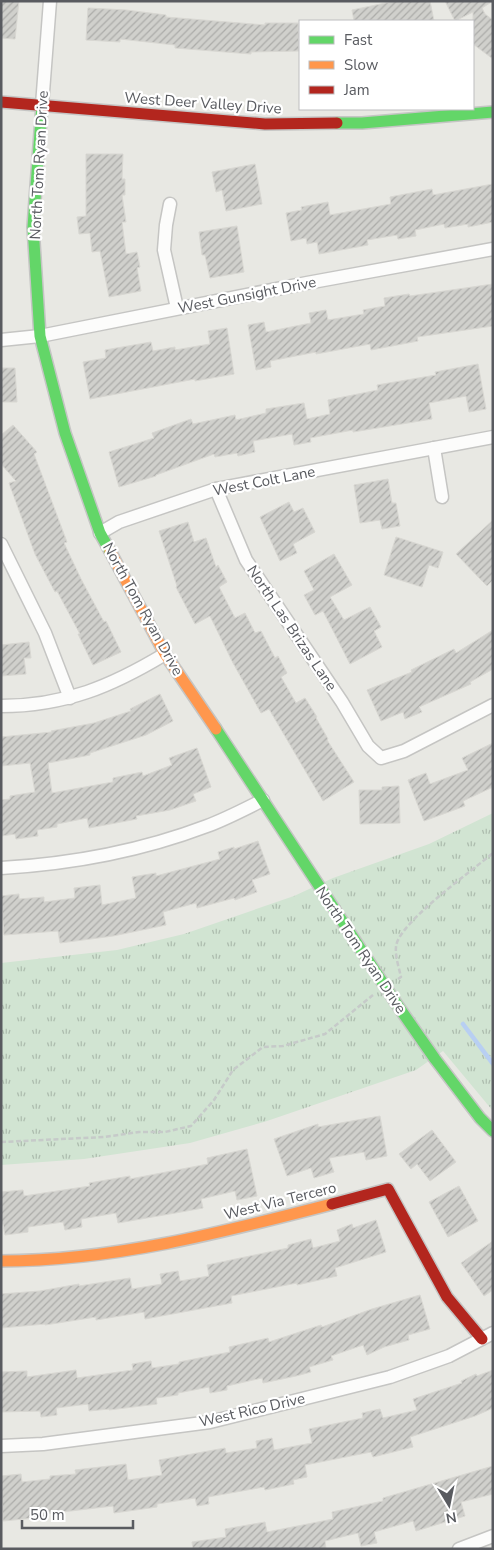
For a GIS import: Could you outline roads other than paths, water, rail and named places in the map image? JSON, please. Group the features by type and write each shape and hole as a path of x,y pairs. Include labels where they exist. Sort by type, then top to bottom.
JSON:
{"street":[{"name":"North Tom Ryan Drive","path":"50,1 33,227 40,336 65,433 100,532 165,654 435,1060 480,1118 493,1131"},
{"name":"West Deer Valley Drive","path":"1,102 265,124 362,122 493,112"},
{"path":"170,204 164,250 177,308"},
{"name":"West Gunsight Drive","path":"1,340 40,336 177,308 493,249"},
{"name":"West Colt Lane","path":"100,532 119,522 216,489 493,437"},
{"path":"434,448 442,497"},
{"name":"North Las Brizas Lane","path":"216,489 246,560 342,702 368,746 381,758 404,751 493,705"},
{"path":"1,544 44,634 70,698"},
{"path":"1,706 19,706 70,698 94,691 140,669 165,654"},
{"path":"1,868 46,865 133,850 208,826 263,800"},
{"name":"West Via Tercero","path":"1,1262 57,1259 179,1240 303,1212 388,1189 447,1297 488,1336"},
{"name":"West Rico Drive","path":"1,1446 43,1444 210,1422 390,1377 449,1356 488,1336"},
{"path":"459,1549 493,1536"}],"waterway":[{"path":"463,1024 493,1064"}]}
